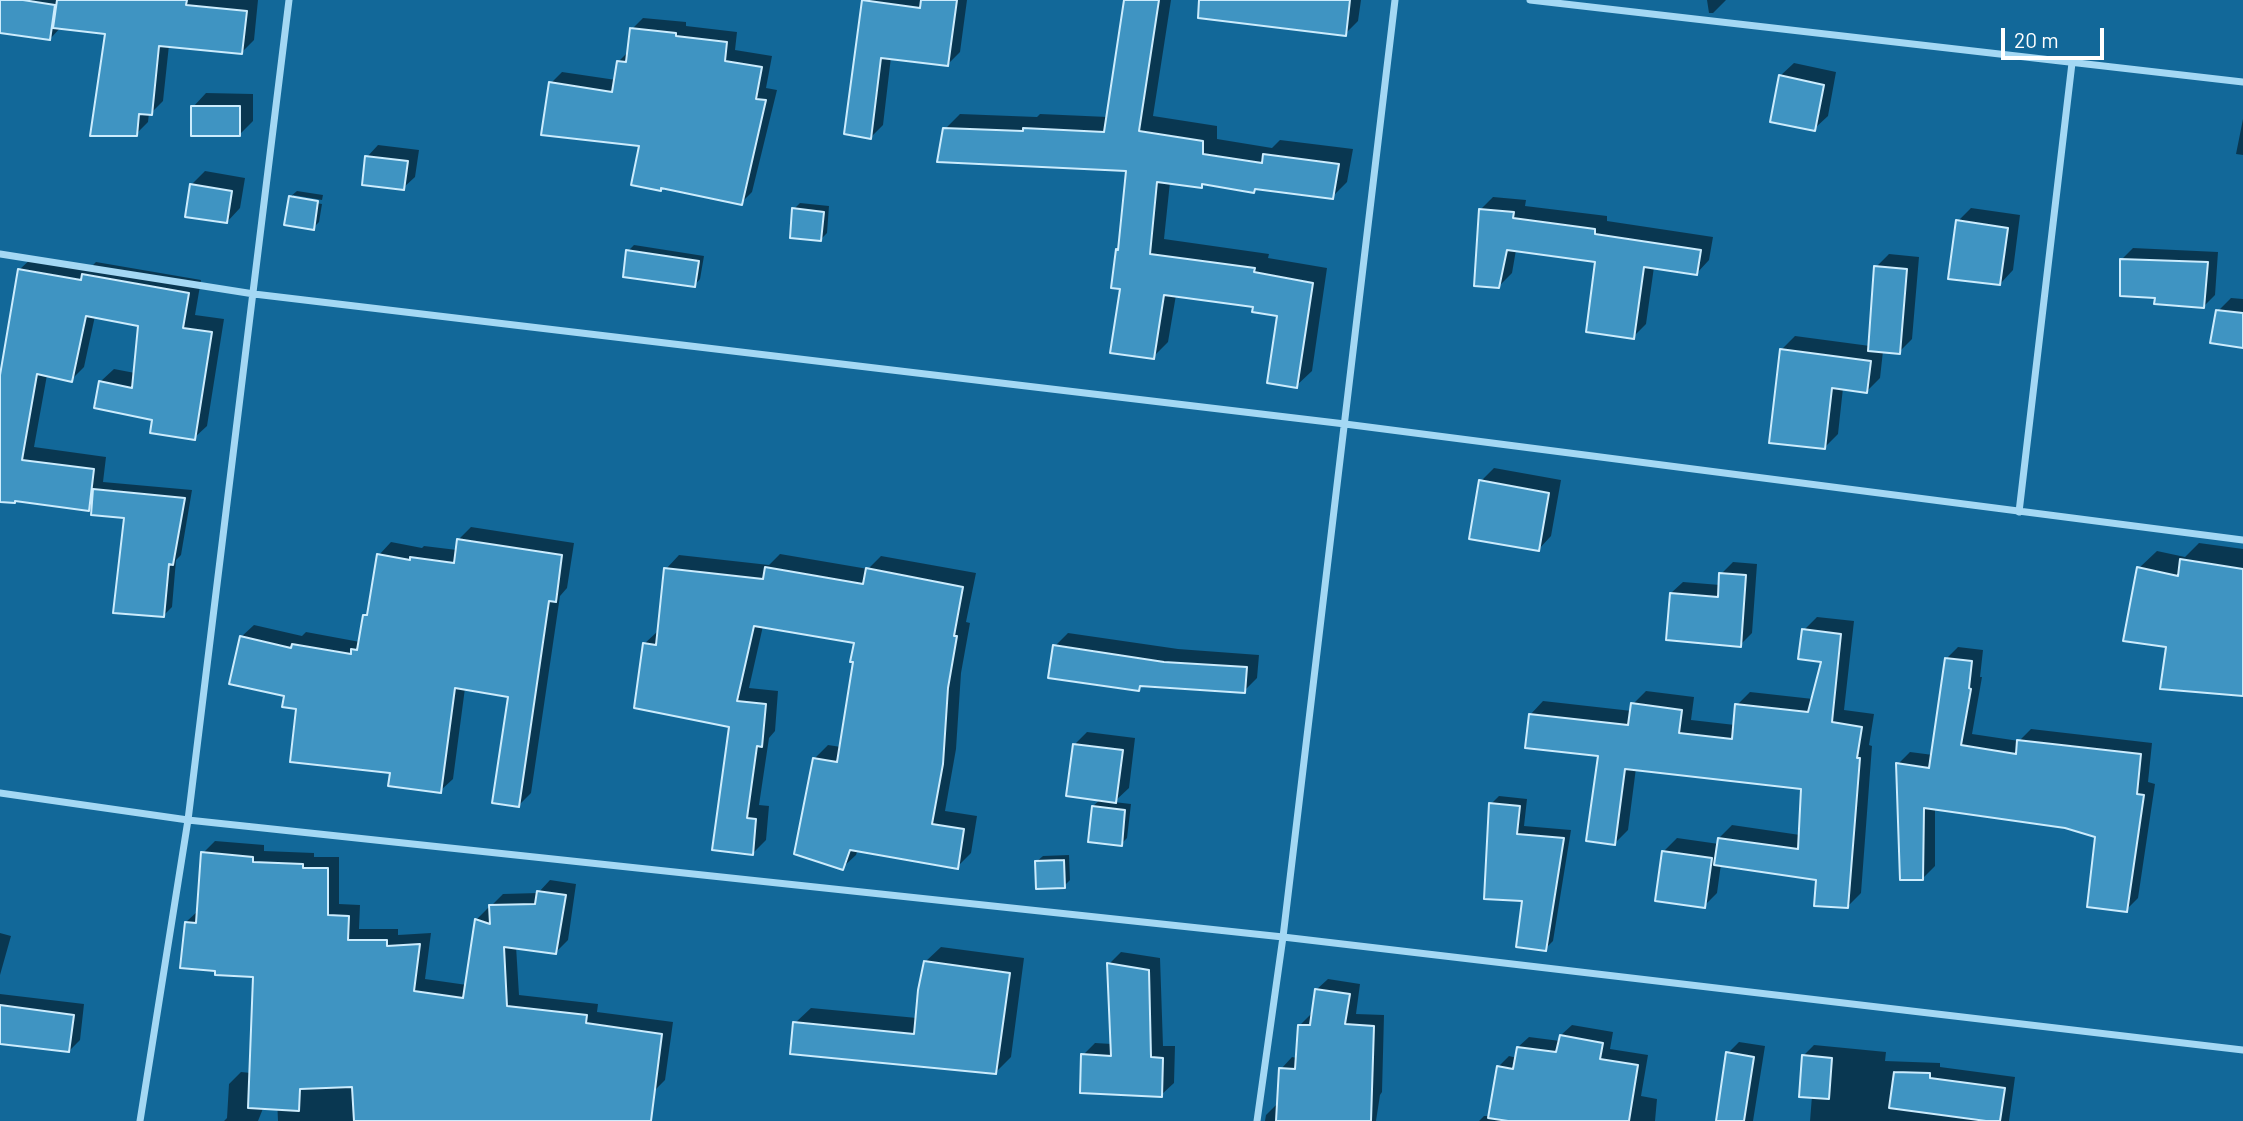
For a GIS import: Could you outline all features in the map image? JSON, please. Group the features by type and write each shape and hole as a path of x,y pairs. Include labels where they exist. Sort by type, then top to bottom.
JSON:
{"street":[{"path":"140,1121 188,820 289,0"},
{"path":"1257,1121 1283,937 1395,0"},
{"path":"1530,0 2243,82"},
{"path":"2019,512 2072,63"},
{"path":"0,254 254,295 1345,424 2243,540"},
{"path":"0,793 188,820 1283,937 2243,1050"}],"building":[{"path":"0,0 55,5 50,40 0,33"},
{"path":"57,0 187,0 186,5 247,11 242,54 159,46 152,115 139,114 137,136 90,136 105,34 53,28"},
{"path":"862,0 920,8 921,0 957,0 948,66 881,58 871,139 844,134"},
{"path":"1124,0 1159,0 1139,131 1203,141 1203,154 1262,163 1263,154 1339,164 1333,199 1255,189 1254,193 1202,184 1202,188 1157,182 1150,254 1255,268 1254,272 1313,283 1297,388 1267,383 1277,316 1252,312 1253,307 1164,295 1154,359 1110,353 1120,289 1111,288 1116,249 1118,250 1126,171 937,162 943,128 1104,132"},
{"path":"1199,0 1350,0 1346,36 1198,18"},
{"path":"630,28 727,42 725,61 762,67 756,99 766,100 742,205 661,188 661,191 631,185 639,146 541,135 549,82 612,92 617,61 626,62"},
{"path":"1779,75 1824,85 1815,131 1770,122"},
{"path":"191,106 240,106 240,136 191,136"},
{"path":"365,156 408,161 404,190 362,185"},
{"path":"190,184 232,191 227,223 185,217"},
{"path":"289,196 318,201 314,230 284,225"},
{"path":"792,208 824,212 821,241 790,238"},
{"path":"1479,209 1514,212 1513,218 1595,229 1595,234 1701,250 1697,275 1644,267 1634,339 1586,332 1595,262 1507,250 1499,288 1474,286"},
{"path":"1956,220 2008,228 2000,285 1948,279"},
{"path":"626,250 699,261 695,287 623,277"},
{"path":"2120,259 2208,262 2204,308 2154,304 2155,298 2120,296"},
{"path":"1874,266 1907,269 1900,354 1868,351"},
{"path":"18,269 81,280 82,274 189,293 183,328 212,332 195,440 150,433 152,420 94,408 99,381 132,388 138,326 86,316 72,382 37,374 22,460 94,469 89,511 15,501 0,502 0,375"},
{"path":"2216,310 2243,313 2243,348 2210,343"},
{"path":"1780,349 1871,361 1867,393 1832,388 1825,449 1769,443"},
{"path":"1479,480 1549,493 1539,551 1469,539"},
{"path":"93,489 185,498 173,565 169,564 164,617 113,613 124,518 91,515"},
{"path":"457,539 562,555 556,602 549,601 519,807 492,803 508,697 455,688 441,793 388,786 390,773 290,762 296,709 282,707 284,696 229,684 240,636 291,648 292,644 351,654 351,649 357,650 363,615 367,615 377,554 410,560 410,557 454,563"},
{"path":"2180,559 2243,569 2243,696 2160,689 2166,647 2123,641 2137,567 2178,576"},
{"path":"765,567 863,584 866,568 963,587 948,688 943,764 932,824 964,829 958,869 850,850 843,870 794,854 813,758 837,762 854,643 754,626 737,701 766,704 762,747 757,746 747,818 756,819 753,855 712,850 729,727 634,708 643,643 656,645 664,568 763,579"},
{"path":"1719,573 1746,575 1741,647 1666,640 1670,593 1718,597"},
{"path":"1802,629 1841,634 1832,722 1862,727 1857,758 1860,758 1848,908 1814,906 1816,880 1714,865 1718,838 1798,849 1801,789 1625,769 1615,845 1586,841 1598,756 1525,748 1529,714 1628,725 1631,703 1682,710 1679,733 1732,739 1735,704 1808,712 1821,662 1798,659"},
{"path":"1053,645 1164,662 1247,667 1245,693 1140,686 1139,691 1048,678"},
{"path":"1945,658 1972,661 1971,689 1961,745 2016,754 2017,740 2141,754 2137,794 2144,795 2127,912 2087,907 2095,837 2065,828 1924,808 1923,880 1900,880 1896,763 1929,768"},
{"path":"1073,744 1123,750 1116,803 1066,796"},
{"path":"1489,803 1520,806 1517,834 1564,838 1546,951 1516,947 1522,901 1484,899"},
{"path":"1092,806 1125,810 1122,846 1088,842"},
{"path":"1662,851 1712,858 1705,908 1655,901"},
{"path":"201,852 253,857 253,862 328,868 328,915 349,916 348,940 387,940 387,946 420,944 414,991 463,998 475,919 490,924 489,905 535,904 537,891 566,895 556,954 504,947 507,1006 587,1015 586,1023 662,1034 651,1121 354,1121 352,1087 300,1089 299,1111 248,1108 253,977 215,975 215,971 180,968 185,922 196,923"},
{"path":"1064,860 1065,888 1036,889 1035,861"},
{"path":"924,961 1010,973 996,1074 790,1054 793,1022 914,1034"},
{"path":"1107,963 1149,970 1151,1057 1163,1058 1162,1097 1080,1093 1081,1054 1111,1056"},
{"path":"1315,989 1350,994 1345,1024 1374,1026 1371,1121 1276,1121 1279,1068 1295,1069 1298,1025 1310,1025"},
{"path":"0,1005 74,1015 69,1052 0,1044"},
{"path":"1560,1035 1603,1043 1600,1059 1638,1065 1629,1121 1508,1121 1488,1118 1497,1066 1513,1069 1517,1047 1556,1052"},
{"path":"1726,1052 1754,1057 1744,1121 1716,1121"},
{"path":"1802,1055 1832,1058 1829,1099 1799,1097"},
{"path":"1894,1072 1930,1073 1930,1078 2005,1088 2000,1121 1889,1108"}]}
